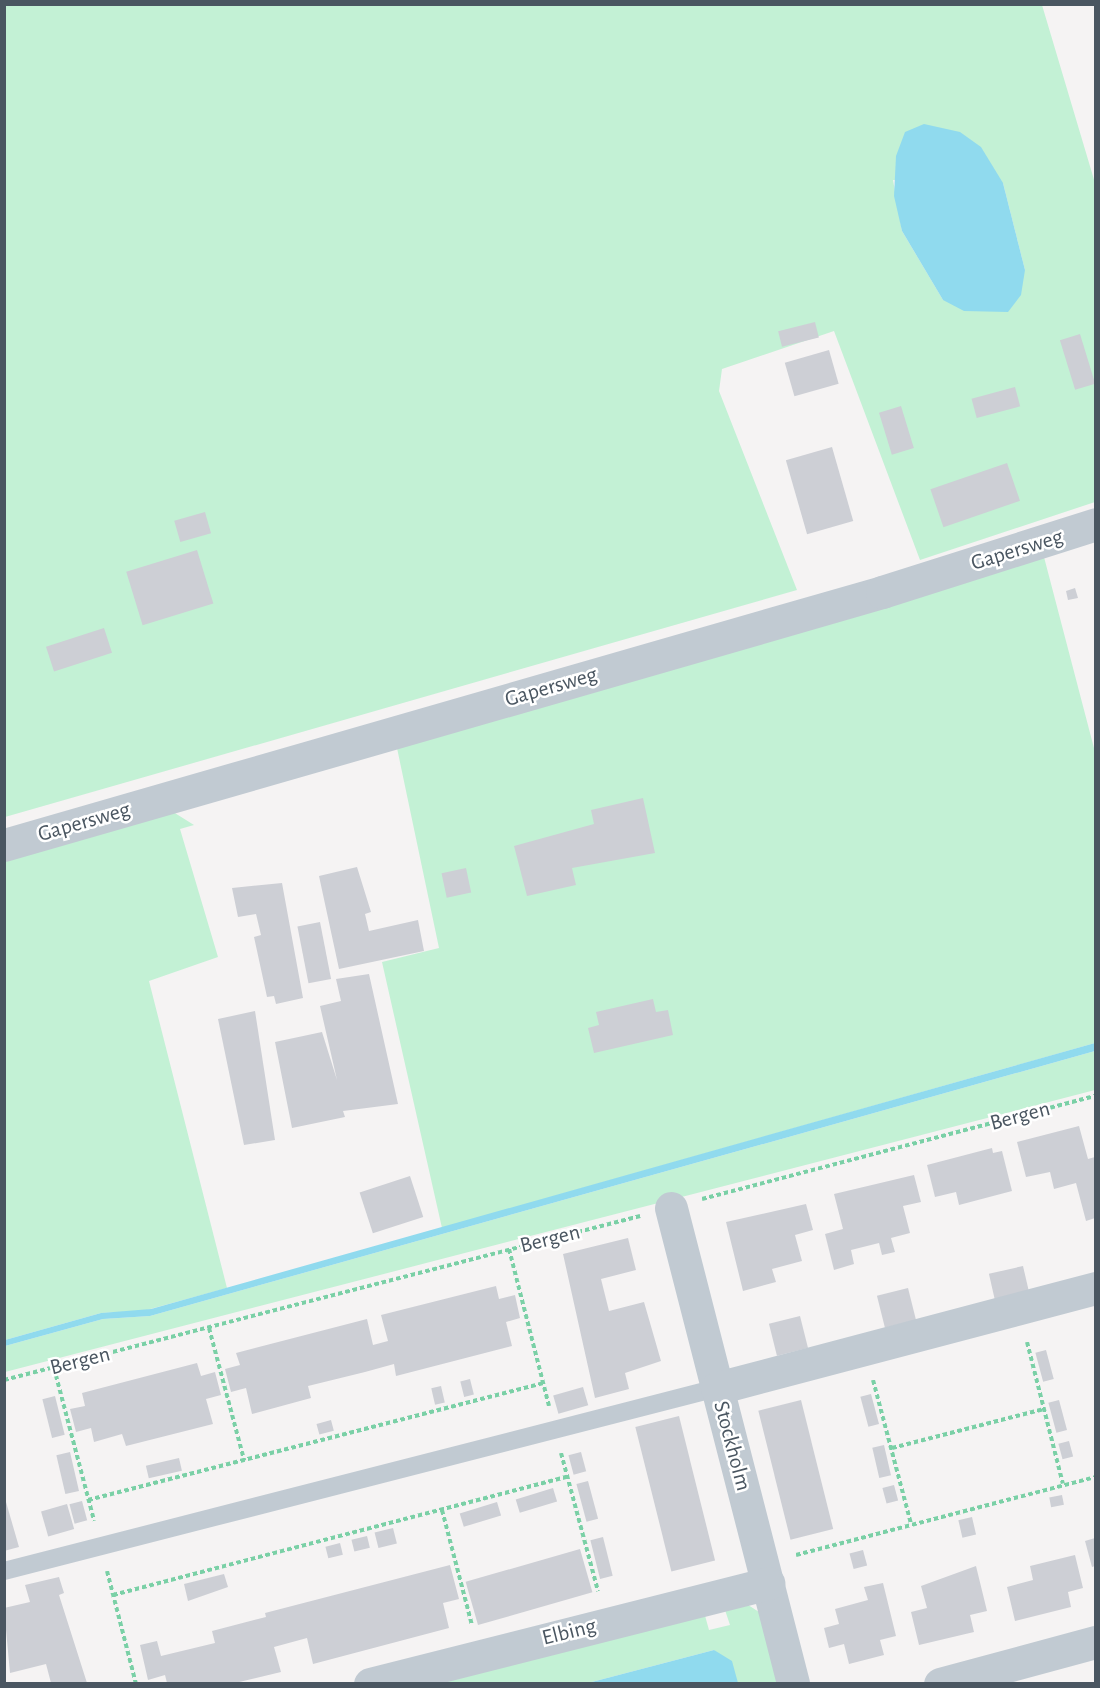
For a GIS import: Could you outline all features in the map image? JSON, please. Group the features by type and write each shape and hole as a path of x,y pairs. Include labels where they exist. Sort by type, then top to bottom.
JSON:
{"street":[{"name":"Gapersweg","path":"4,845 882,592 1095,524"},
{"name":"Stockholm","path":"671,1208 794,1683"},
{"path":"717,1388 1095,1288"},
{"name":"Elbing","path":"370,1683 765,1573"},
{"path":"940,1683 1095,1642"}],"lane":[{"path":"4,1571 717,1388"}],"path":[{"name":"Bergen","path":"4,1380 1095,1096"},
{"path":"509,1249 552,1418"},
{"path":"209,1328 244,1460"},
{"path":"1026,1338 1063,1484"},
{"path":"54,1368 95,1526"},
{"path":"872,1377 911,1524"},
{"path":"88,1500 543,1383"},
{"path":"892,1448 1044,1409"},
{"path":"559,1442 600,1600"},
{"path":"113,1595 567,1477"},
{"path":"765,1573 911,1524 1095,1477"},
{"path":"442,1510 474,1632"},
{"path":"104,1560 136,1683"}],"green space":[{"path":"5,5 1042,5 1095,183 1095,502 920,560 834,331 722,369 719,391 797,590 5,817","holes":["893,180 1003,183 1025,270 943,300 902,231"]},
{"path":"1044,557 1095,752 1095,1043 442,1228 382,962 439,948 397,748"},
{"path":"170,810 194,825 180,829 218,957 149,981 227,1288 143,1311 101,1313 5,1340 5,853"},
{"path":"1095,1051 1095,1090 5,1372 5,1346 103,1319 150,1316"},
{"path":"745,1603 759,1612 781,1683 738,1683 714,1650 588,1683 427,1684 704,1612 709,1630 730,1625 724,1607"}],"water":[{"path":"924,124 960,132 981,147 1003,183 1025,270 1021,295 1008,312 964,311 943,300 902,231 894,196 896,156 905,132"},
{"path":"1095,1043 1095,1051 150,1316 103,1319 5,1346 5,1340 101,1313 151,1309"},
{"path":"714,1650 732,1661 738,1683 588,1683"}],"building":[{"path":"815,322 819,338 782,347 778,331"},
{"path":"1080,334 1095,384 1075,390 1060,340"},
{"path":"829,350 839,384 794,396 785,363"},
{"path":"1015,387 1020,406 977,418 972,399"},
{"path":"901,406 914,448 892,455 879,413"},
{"path":"832,447 853,521 807,534 786,460"},
{"path":"1007,463 1020,501 943,527 930,489"},
{"path":"205,512 211,533 180,542 174,521"},
{"path":"197,550 213,604 143,625 126,572"},
{"path":"1075,588 1078,598 1068,600 1066,591"},
{"path":"104,628 112,653 54,672 46,647"},
{"path":"643,798 655,853 572,868 576,885 527,896 514,846 594,824 591,810"},
{"path":"357,867 371,912 365,914 369,931 418,920 424,951 339,969 319,876"},
{"path":"466,868 471,892 447,898 442,873"},
{"path":"282,883 303,998 276,1004 274,996 267,997 254,937 261,935 256,914 238,917 232,888"},
{"path":"320,922 331,979 308,983 297,926"},
{"path":"369,974 398,1104 343,1111 345,1117 292,1128 275,1042 322,1032 337,1080 320,1006 341,1001 336,979"},
{"path":"653,999 656,1012 668,1010 673,1035 594,1053 588,1028 599,1025 596,1012"},
{"path":"255,1011 275,1140 244,1145 218,1019"},
{"path":"1079,1126 1088,1159 1095,1157 1095,1218 1086,1221 1076,1183 1054,1189 1050,1172 1026,1177 1017,1142"},
{"path":"992,1148 993,1153 1002,1151 1012,1191 959,1205 956,1192 935,1197 927,1165"},
{"path":"914,1175 921,1202 903,1206 910,1233 891,1238 895,1252 882,1255 879,1243 851,1250 854,1264 834,1270 825,1234 843,1229 834,1194"},
{"path":"410,1176 423,1217 373,1233 360,1192"},
{"path":"806,1204 813,1230 795,1235 802,1261 772,1269 776,1282 743,1291 726,1222"},
{"path":"628,1238 636,1270 601,1279 609,1311 644,1302 661,1361 625,1373 629,1389 595,1398 563,1254"},
{"path":"1023,1266 1029,1292 995,1300 989,1274"},
{"path":"496,1286 499,1299 515,1295 520,1318 506,1322 512,1346 396,1376 394,1364 308,1386 311,1398 252,1414 246,1388 231,1392 225,1369 240,1365 236,1353 367,1319 373,1345 388,1341 381,1315"},
{"path":"908,1288 916,1320 885,1328 877,1296"},
{"path":"800,1316 808,1348 777,1356 769,1324"},
{"path":"1046,1350 1054,1379 1043,1382 1035,1353"},
{"path":"197,1363 201,1376 215,1372 221,1395 206,1399 213,1424 126,1446 122,1434 94,1442 91,1428 76,1432 70,1409 85,1406 82,1393"},
{"path":"470,1379 474,1395 464,1397 460,1381"},
{"path":"441,1386 445,1403 435,1405 431,1388"},
{"path":"583,1387 588,1405 558,1414 553,1396"},
{"path":"871,1394 879,1424 868,1427 860,1397"},
{"path":"55,1396 65,1435 52,1438 42,1399"},
{"path":"801,1400 833,1529 790,1540 758,1411"},
{"path":"1059,1400 1067,1430 1056,1433 1048,1403"},
{"path":"679,1416 715,1561 671,1571 635,1427"},
{"path":"331,1420 334,1431 319,1435 317,1424"},
{"path":"1069,1441 1073,1456 1063,1459 1058,1444"},
{"path":"884,1445 891,1475 879,1478 872,1448"},
{"path":"70,1452 79,1491 65,1494 56,1455"},
{"path":"581,1452 586,1471 574,1475 568,1455"},
{"path":"179,1458 182,1471 149,1478 146,1466"},
{"path":"588,1481 598,1519 587,1522 576,1484"},
{"path":"894,1485 898,1500 887,1504 882,1488"},
{"path":"553,1488 557,1501 520,1513 516,1499"},
{"path":"4,1495 19,1547 4,1551"},
{"path":"1062,1495 1064,1505 1051,1507 1049,1497"},
{"path":"82,1501 87,1520 75,1524 69,1504"},
{"path":"497,1502 501,1515 464,1527 460,1513"},
{"path":"67,1504 74,1529 48,1536 41,1511"},
{"path":"972,1517 976,1535 962,1538 958,1520"},
{"path":"393,1528 397,1544 378,1548 375,1533"},
{"path":"367,1536 370,1548 354,1552 351,1540"},
{"path":"603,1537 613,1576 600,1579 590,1540"},
{"path":"1095,1538 1095,1566 1092,1567 1085,1541"},
{"path":"340,1543 343,1555 328,1558 325,1547"},
{"path":"580,1549 592,1592 478,1625 466,1582"},
{"path":"863,1550 867,1565 854,1569 849,1554"},
{"path":"1075,1555 1083,1588 1068,1592 1071,1607 1015,1621 1007,1587 1033,1580 1030,1566"},
{"path":"450,1565 459,1599 443,1603 449,1628 313,1664 307,1638 274,1647 281,1672 235,1683 167,1683 165,1675 148,1680 140,1645 157,1641 161,1656 215,1643 212,1631 266,1617 265,1613"},
{"path":"976,1566 987,1611 970,1615 974,1632 919,1645 911,1612 927,1608 921,1586"},
{"path":"224,1574 228,1587 188,1601 184,1584"},
{"path":"59,1577 64,1593 59,1595 87,1683 51,1683 46,1664 10,1673 4,1608 30,1602 25,1585"},
{"path":"883,1583 896,1636 880,1640 884,1655 849,1664 844,1644 829,1648 824,1628 839,1624 835,1609 868,1600 864,1587"}]}
